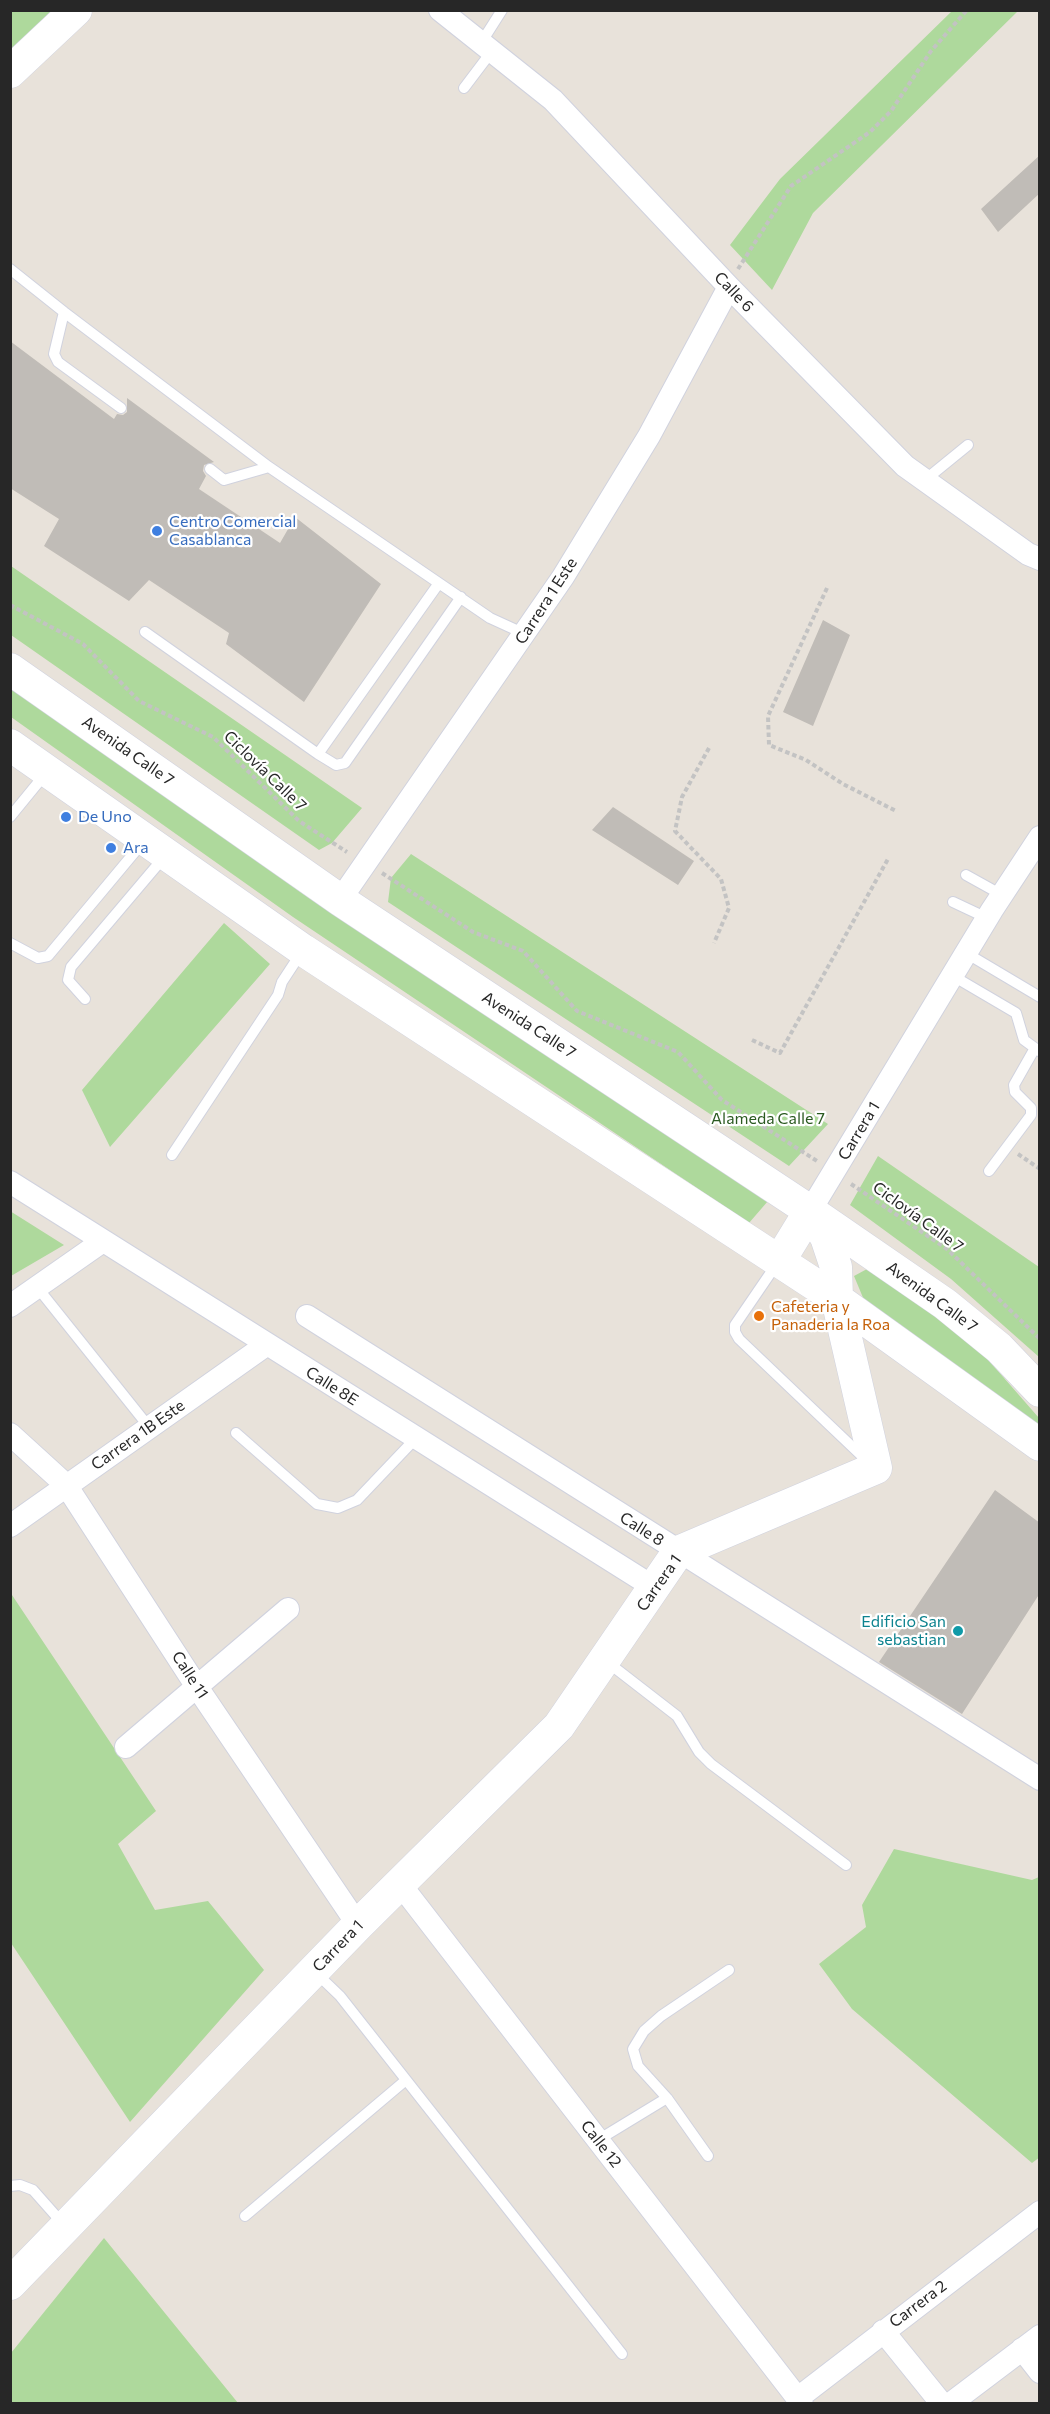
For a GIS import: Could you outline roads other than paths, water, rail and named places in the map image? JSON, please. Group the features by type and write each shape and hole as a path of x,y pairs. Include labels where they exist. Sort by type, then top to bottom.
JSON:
{"main road":[{"path":"10,72 76,10"},
{"name":"Avenida Calle 7","path":"10,669 340,900 810,1211 945,1304 999,1348 1040,1391"},
{"path":"10,745 303,950 780,1260 1040,1445"},
{"path":"780,1260 810,1211 826,1237 836,1267 837,1299 876,1468"},
{"name":"Carrera 1","path":"10,2284 358,1925 558,1726 678,1552 876,1468"}],"street":[{"name":"Calle 6","path":"440,10 553,100 729,286 905,466 1028,554 1040,559"},
{"name":"Carrera 1 Este","path":"340,900 525,634 649,436 729,286"},
{"name":"Carrera 1","path":"810,1211 987,918 1040,837"},
{"name":"Calle 8E","path":"10,1182 655,1588"},
{"path":"10,1306 104,1241"},
{"name":"Calle 8","path":"307,1316 1040,1779"},
{"name":"Carrera 1B Este","path":"10,1526 266,1345"},
{"name":"Calle 11","path":"10,1434 66,1485 197,1687 358,1925"},
{"path":"126,1748 288,1609"},
{"name":"Calle 12","path":"400,1884 800,2401"},
{"name":"Carrera 2","path":"800,2401 883,2331 1040,2212"},
{"path":"883,2331 942,2403"},
{"path":"951,2403 1031,2342 1040,2372"}],"lane":[{"path":"464,88 486,47 502,10"},
{"path":"10,269 269,467 490,618 525,634"},
{"path":"64,312 54,354 58,362 121,408"},
{"path":"925,480 968,445"},
{"path":"210,470 224,480 269,467"},
{"path":"318,754 439,583"},
{"path":"145,632 336,765 345,763 461,597"},
{"path":"10,817 48,770"},
{"path":"10,943 38,958 48,956 157,846"},
{"path":"85,999 68,980 71,967 157,846"},
{"path":"966,875 1002,895"},
{"path":"953,902 987,918"},
{"path":"172,1155 273,1003 282,982 303,950"},
{"path":"966,953 1040,998"},
{"path":"953,976 1016,1013 1021,1034 1037,1049 1014,1085 1016,1092 1030,1108 1031,1115 989,1171"},
{"path":"780,1260 735,1325 735,1332 739,1339 876,1468"},
{"path":"37,1287 149,1427"},
{"path":"236,1433 317,1504 338,1508 357,1500 416,1438"},
{"path":"605,1660 677,1716 699,1752 711,1764 846,1864"},
{"path":"708,2156 667,2098 638,2066 633,2049 635,2042 661,2016 729,1970"},
{"path":"314,1971 339,1996 622,2354"},
{"path":"245,2216 406,2080"},
{"path":"598,2140 667,2098"},
{"path":"10,2186 20,2185 33,2190 66,2227"}],"place":[{"name":"Centro Comercial Casablanca","path":"157,531"},
{"name":"De Uno","path":"66,817"},
{"name":"Ara","path":"111,848"},
{"name":"Cafeteria y Panaderia la Roa","path":"759,1316"},
{"name":"Edificio San sebastian","path":"958,1631"}],"park label":[{"name":"Alameda Calle 7","path":"768,1119"}]}
